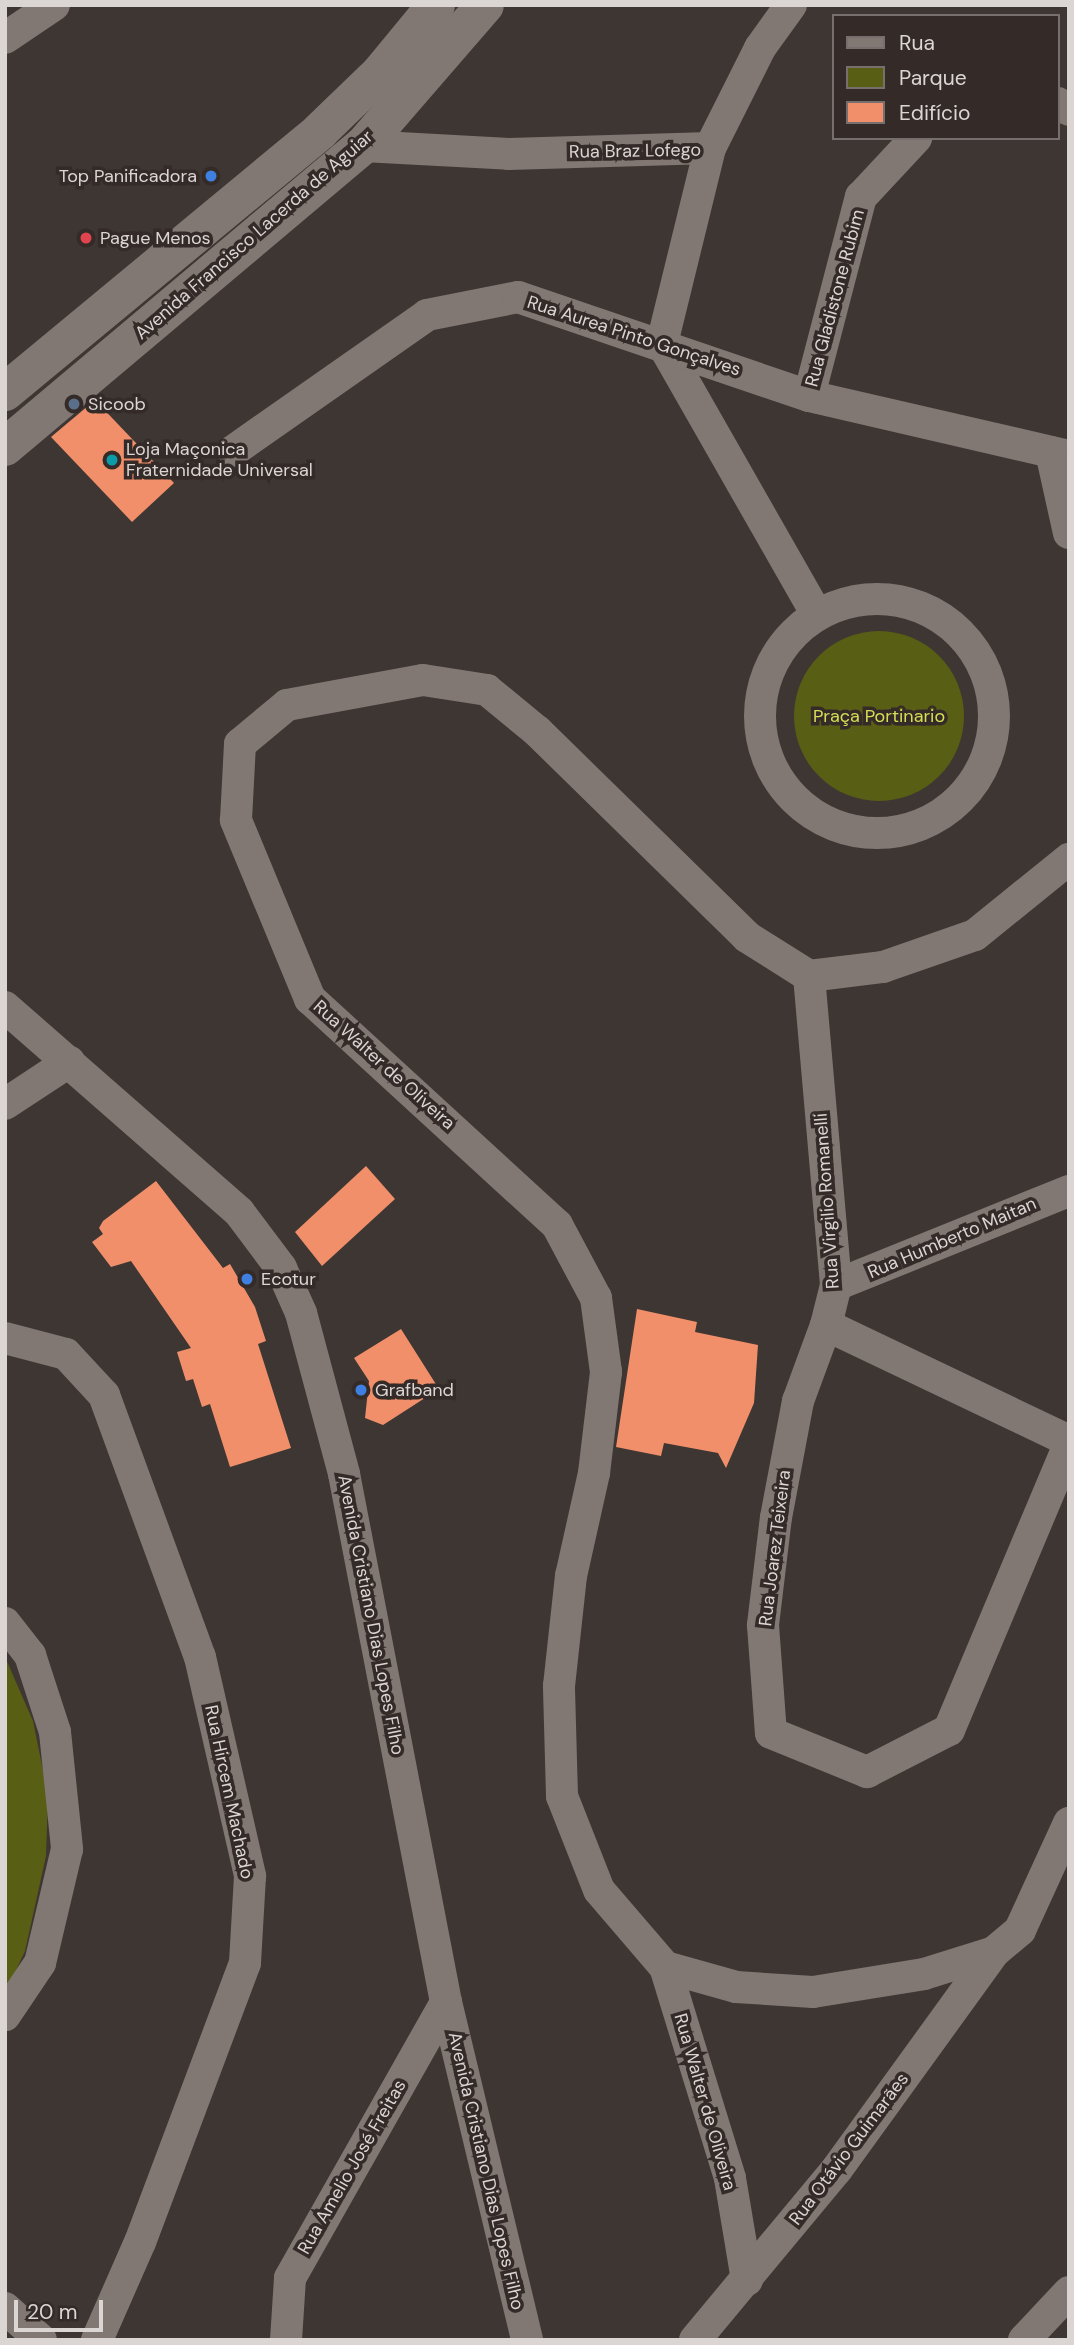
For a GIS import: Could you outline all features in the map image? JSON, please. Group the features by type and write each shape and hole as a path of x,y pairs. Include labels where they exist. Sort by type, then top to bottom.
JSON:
{"main road":[{"name":"Avenida Francisco Lacerda de Aguiar","path":"5,392 320,131 380,73 436,5"},
{"name":"Avenida Francisco Lacerda de Aguiar","path":"5,447 363,146 485,5"}],"street":[{"path":"5,38 54,5"},
{"path":"710,148 760,48 791,5"},
{"name":"Rua Gladistone Rubim","path":"809,396 861,197 914,140"},
{"name":"Rua Braz Lofego","path":"363,146 509,154 710,148 662,342"},
{"name":"Rua Aurea Pinto Gonçalves","path":"233,451 427,314 518,297 662,342 809,396 1060,454"},
{"path":"662,342 817,615"},
{"path":"1060,454 1069,533"},
{"path":"892,599 930,610 969,643 984,665 995,702 993,741 979,777 954,807 920,826 882,834 843,829 808,812 780,785 764,749 759,711 767,673 787,640 817,615 853,601 892,599"},
{"name":"Rua Walter de Oliveira","path":"747,2280 730,2178 666,1966 599,1890 562,1796 559,1686 571,1576 594,1473 606,1372 596,1297 557,1225 310,999 236,820 240,744 287,705 423,680 487,690 537,731 747,936 809,976"},
{"path":"809,976 883,967 975,935 1069,859"},
{"name":"Rua Virgilio Romanelli","path":"809,976 836,1285 826,1325"},
{"name":"Avenida Cristiano Dias Lopes Filho","path":"5,1007 239,1212 281,1268 301,1313 344,1474 446,2002 527,2340"},
{"path":"5,1104 69,1062"},
{"name":"Rua Humberto Maitan","path":"836,1285 1069,1191"},
{"path":"826,1325 1069,1443"},
{"name":"Rua Joarez Teixeira","path":"826,1325 798,1401 776,1517 763,1625 771,1733 867,1772 948,1730 1069,1443"},
{"name":"Rua Hircem Machado","path":"5,1338 66,1354 104,1395 200,1657 250,1876 245,1963 140,2242 97,2340"},
{"path":"5,1623 30,1655 55,1732 66,1849 40,1963 5,2015"},
{"path":"666,1966 736,1987 813,1992 924,1974 994,1952 1020,1930 1064,1838"},
{"name":"Rua Otávio Guimarães","path":"695,2340 837,2169 994,1952"},
{"name":"Rua Amelio José Freitas","path":"286,2340 290,2277 446,2002"},
{"path":"1024,2340 1069,2292"},
{"path":"5,2308 41,2340"}],"green space":[{"name":"Praça Portinario","path":"879,631 911,638 939,656 957,684 964,716 957,748 939,776 911,794 879,801 847,794 819,776 801,748 794,716 801,684 819,656 847,638"},
{"path":"5,1657 33,1721 48,1795 46,1856 25,1951 5,1994"}],"building":[{"name":"Loja Maçonica Fraternidade Universal","path":"95,400 174,483 132,522 51,437"},
{"path":"366,1166 395,1199 322,1266 295,1232"},
{"path":"156,1181 223,1268 230,1264 255,1307 266,1341 258,1344 291,1448 230,1467 210,1404 202,1407 193,1379 186,1381 177,1352 191,1348 131,1261 111,1267 92,1242 103,1234 99,1228 103,1221"},
{"path":"637,1309 697,1322 695,1332 758,1345 754,1403 726,1468 718,1453 664,1443 661,1456 616,1447"},
{"path":"401,1329 439,1389 383,1425 365,1418 369,1381 354,1358"}],"place":[{"name":"Top Panificadora","path":"211,176"},
{"name":"Pague Menos","path":"86,238"},
{"name":"Sicoob","path":"74,404"},
{"name":"Loja Maçonica Fraternidade Universal","path":"112,460"},
{"name":"Ecotur","path":"247,1279"},
{"name":"Grafband","path":"361,1390"}]}
